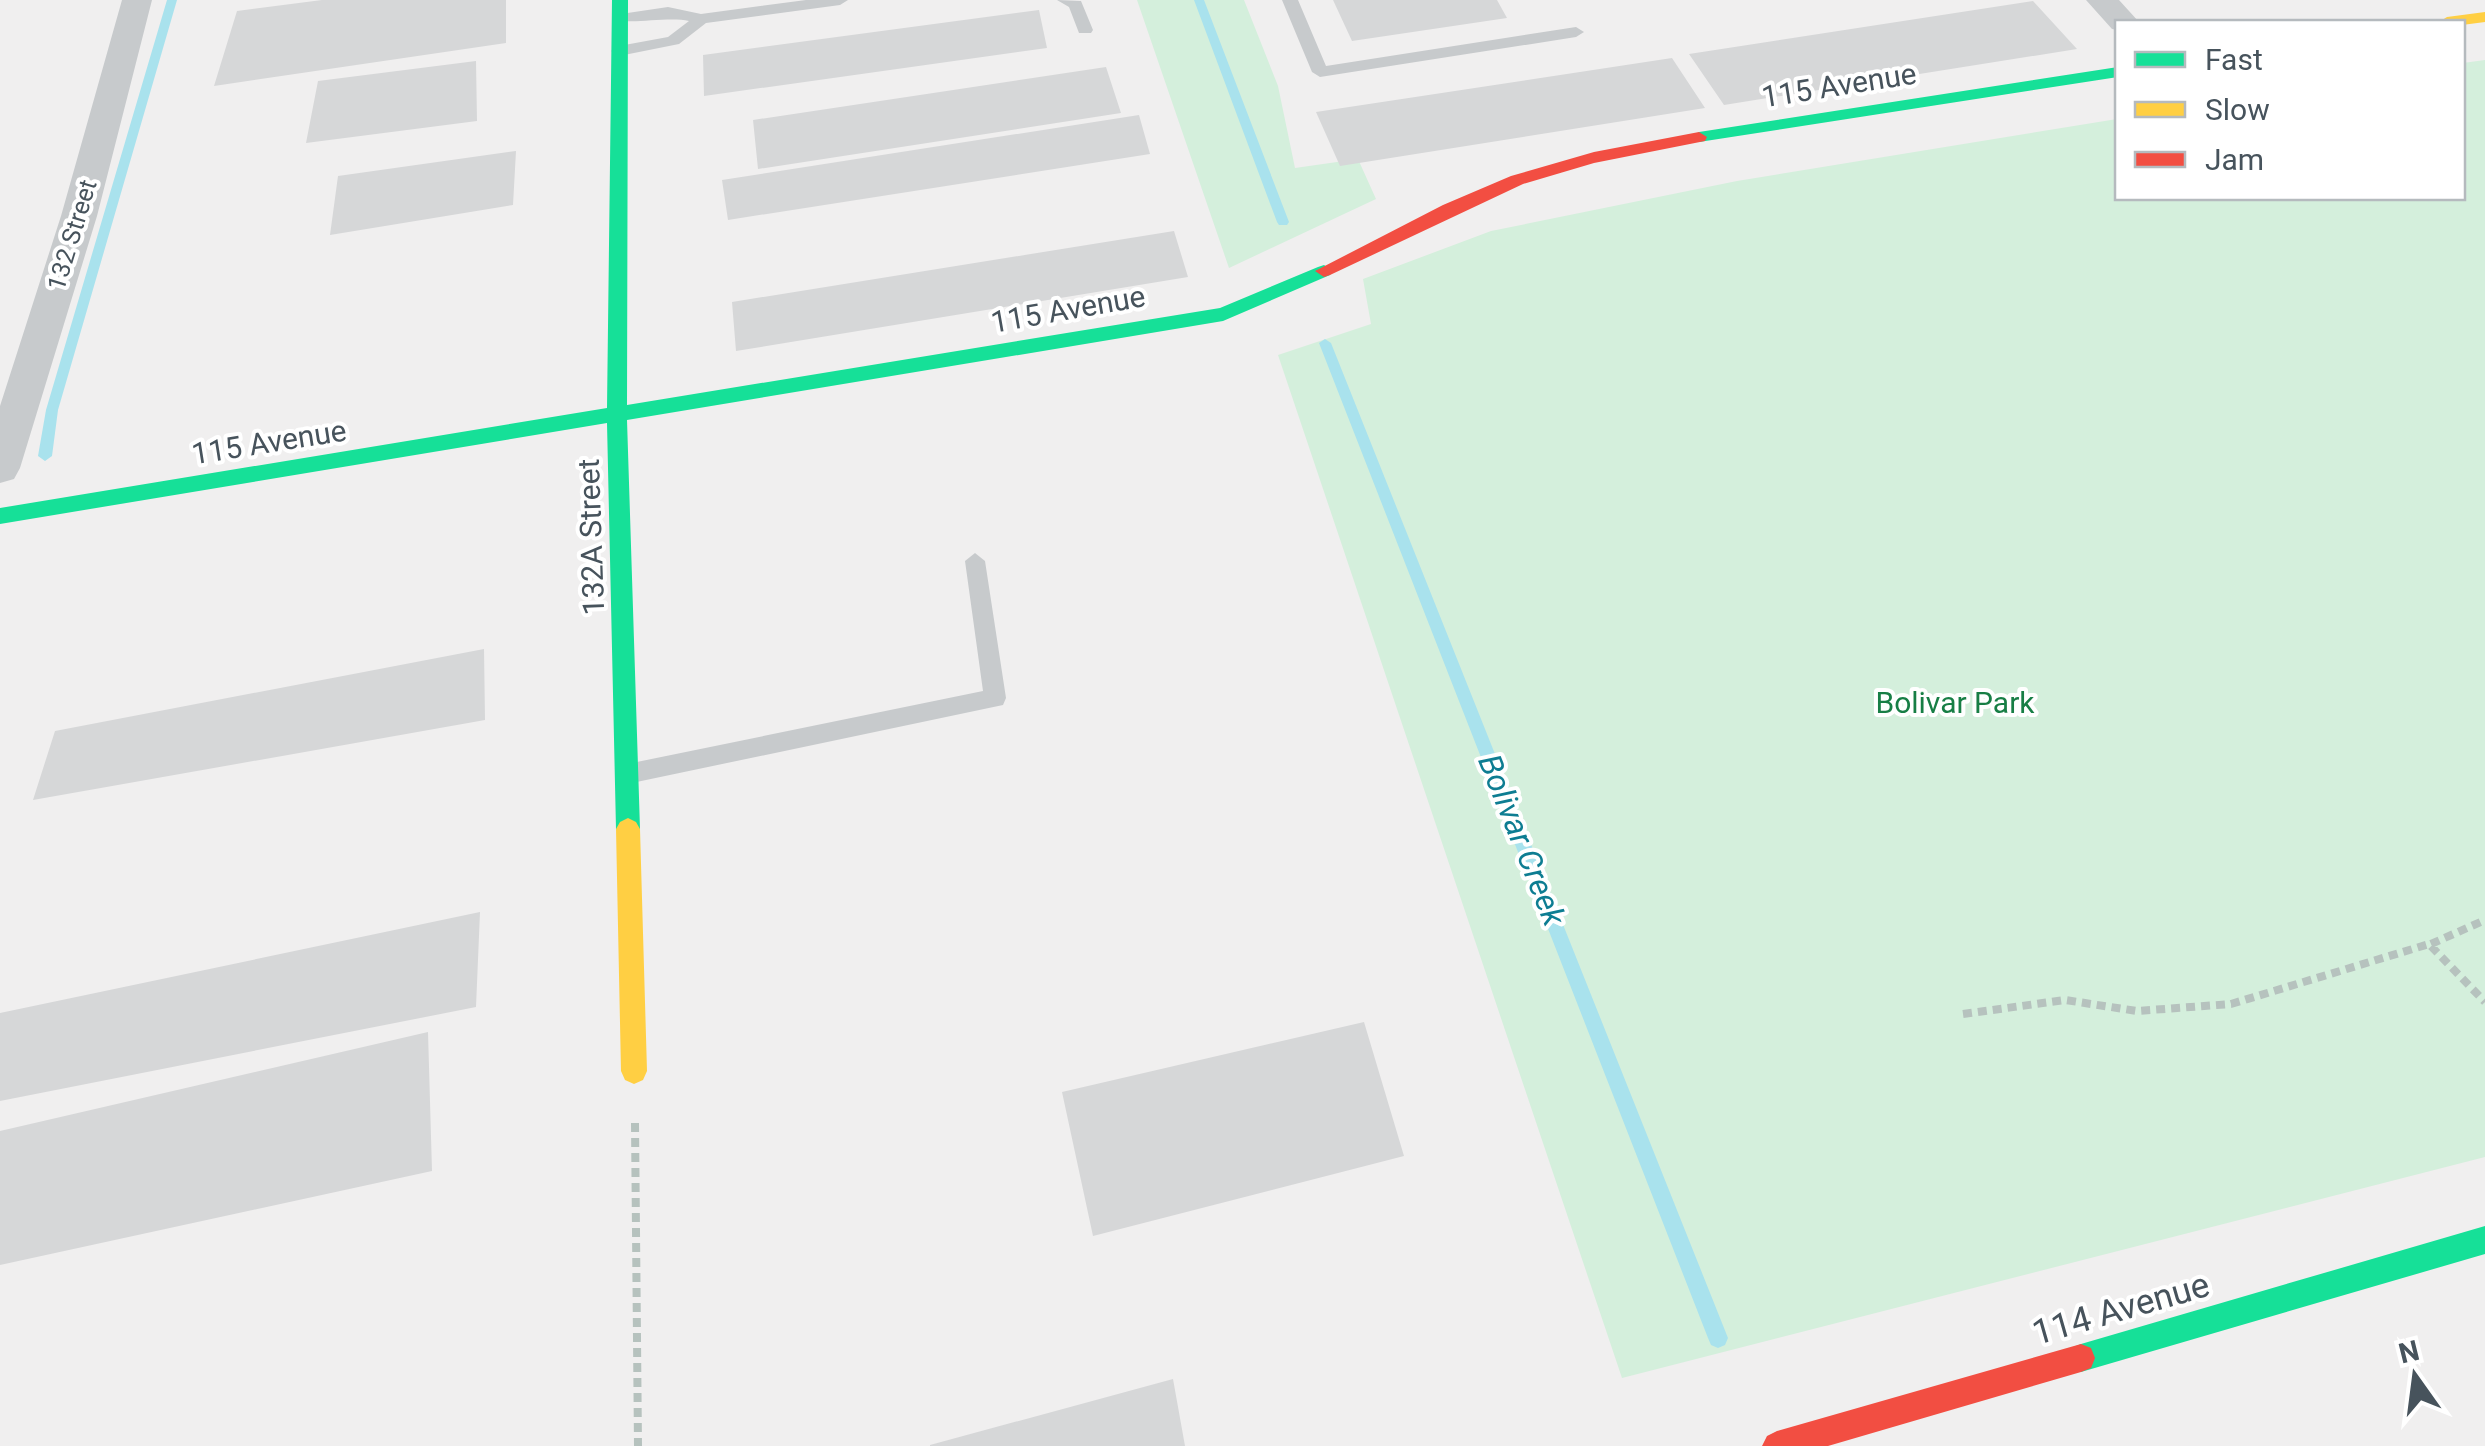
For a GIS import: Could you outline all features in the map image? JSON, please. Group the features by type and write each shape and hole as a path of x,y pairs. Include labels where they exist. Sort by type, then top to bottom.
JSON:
{"street":[{"name":"132 Street","path":"0,468 79,216 137,0"},
{"path":"2101,0 2121,20"},
{"name":"132A Street","path":"620,9 617,415 634,1072"},
{"name":"115 Avenue","path":"0,516 1223,314 1382,247 1489,191 1600,152 2115,72"},
{"name":"114 Avenue","path":"1776,1446 2485,1240"}],"lane":[{"path":"620,9 701,19 840,0"},
{"path":"1065,0 1076,4 1085,30"},
{"path":"1290,0 1320,72 1576,32"},
{"path":"620,52 673,40 701,19"},
{"path":"627,774 995,698 974,561"}],"path":[{"path":"1963,1014 2065,1000 2137,1011 2231,1004 2430,944 2485,920"},
{"path":"2430,944 2484,1001"},
{"path":"634,1072 638,1446"}],"green space":[{"path":"1137,0 1244,0 1278,86 1295,168 1358,159 1376,199 1229,268"},
{"name":"Bolivar Park","path":"2485,60 2485,1157 1622,1378 1278,355 1371,324 1363,279 1491,231 1737,181 2115,119 2115,200 2465,200 2465,63"}],"building":[{"path":"322,0 506,0 506,43 214,86 237,11"},
{"path":"1333,0 1497,0 1507,18 1352,41"},
{"path":"2033,1 2077,49 1724,105 1689,54"},
{"path":"1039,10 1047,48 704,96 703,55"},
{"path":"1672,58 1705,108 1340,166 1316,112"},
{"path":"476,61 477,121 306,143 318,81"},
{"path":"1106,67 1121,113 758,169 753,120"},
{"path":"1139,115 1150,154 728,220 722,180"},
{"path":"516,151 513,205 330,235 338,176"},
{"path":"1174,231 1188,277 736,351 732,302"},
{"path":"484,649 485,720 33,800 55,731"},
{"path":"480,912 476,1007 0,1101 0,1013"},
{"path":"1364,1022 1404,1156 1093,1236 1062,1092"},
{"path":"428,1032 432,1171 0,1265 0,1131"},
{"path":"1173,1379 1185,1446 930,1446 930,1445"}],"waterway":[{"path":"45,456 52,410 172,0"},
{"name":"Bolivar Creek","path":"1199,0 1283,222"},
{"name":"Bolivar Creek","path":"1325,343 1718,1338"}],"traffic: fast":[{"path":"620,0 617,415 628,829"},
{"path":"1699,137 2115,72"},
{"path":"0,516 1223,314 1324,271"},
{"path":"2081,1358 2485,1240"}],"traffic: slow":[{"path":"2462,20 2485,17"},
{"path":"628,829 634,1071"}],"traffic: jam":[{"path":"1324,271 1517,180 1594,158 1699,137"},
{"path":"1777,1446 2081,1358"}]}
